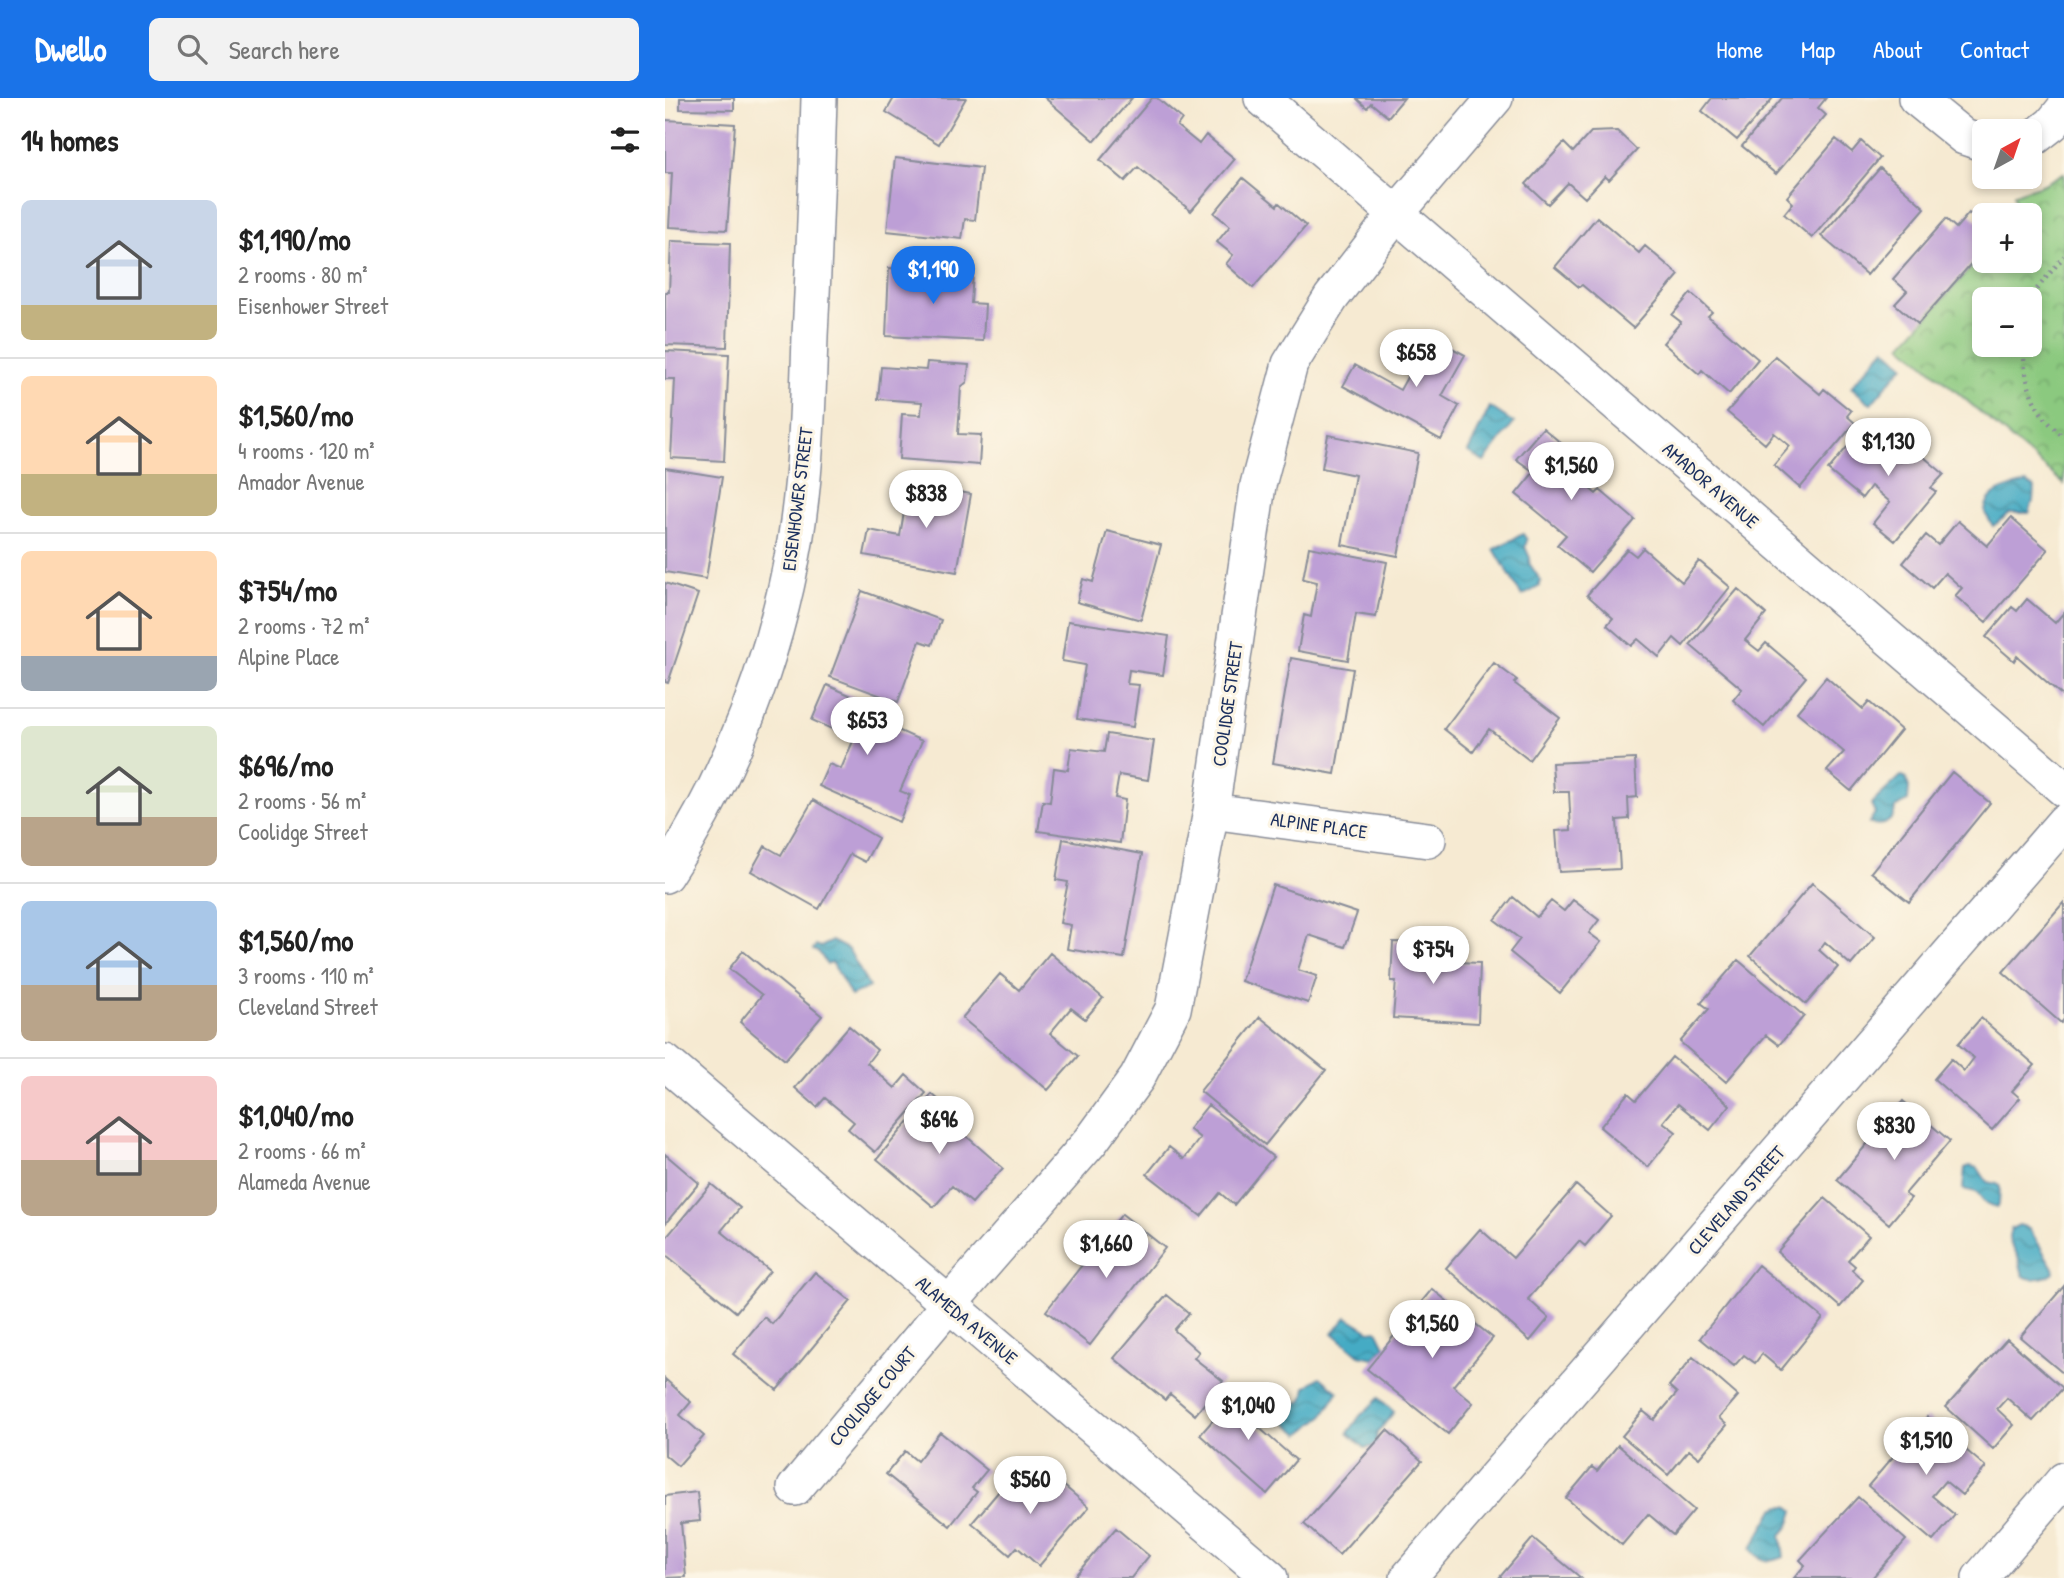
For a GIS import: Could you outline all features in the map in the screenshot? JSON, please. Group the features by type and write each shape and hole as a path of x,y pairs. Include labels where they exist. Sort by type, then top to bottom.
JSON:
{"street":[{"name":"EISENHOWER STREET","path":"665,875 694,828 733,747 758,685 776,626 790,564 800,503 806,436 819,98"},
{"name":"AMADOR AVENUE","path":"1262,98 2064,789"},
{"name":"COOLIDGE STREET","path":"949,1304 1091,1141 1136,1078 1173,1009 1211,811 1258,485 1290,364 1331,298 1396,214 1495,98"},
{"path":"1916,98 1950,127 1972,140"},
{"path":"2042,132 2064,109"},
{"name":"ALPINE PLACE","path":"1211,811 1428,840"},
{"name":"CLEVELAND STREET","path":"1408,1578 2064,822"},
{"name":"ALAMEDA AVENUE","path":"665,1062 1270,1578"},
{"name":"COOLIDGE COURT","path":"795,1488 949,1304"},
{"path":"1980,1578 2064,1480"}],"path":[{"path":"2039,287 2064,256"},
{"path":"2024,357 2033,400 2045,421 2064,437"}],"green space":[{"path":"2064,173 2064,484 1902,345 1972,266 1972,273 2042,273 2042,203 2015,203 2014,194 2029,189 2042,189 2042,185"}],"water":[{"path":"1885,348 1904,365 1871,404 1851,387"},
{"path":"1490,407 1514,423 1484,462 1468,452"},
{"path":"2027,483 2034,487 2029,513 2010,513 1993,526 1985,513 1989,500 2000,491"},
{"path":"1523,534 1527,540 1525,547 1530,558 1529,563 1541,581 1540,586 1522,596 1494,549"},
{"path":"1901,776 1905,777 1909,787 1908,801 1895,808 1887,823 1869,823 1875,813 1871,804"},
{"path":"832,941 849,950 869,987 851,996 832,962 827,965 819,952 813,950 816,945 821,947"},
{"path":"1965,1168 1978,1168 1987,1182 2000,1187 1999,1204 1996,1207 1984,1202 1976,1192 1963,1189"},
{"path":"2019,1225 2029,1228 2054,1272 2038,1278 2023,1275 2009,1238 2011,1229"},
{"path":"1347,1317 1370,1331 1377,1330 1385,1346 1374,1358 1359,1355 1333,1333"},
{"path":"1320,1377 1338,1392 1322,1417 1300,1434 1282,1419 1284,1408 1303,1401 1306,1387"},
{"path":"1379,1398 1394,1412 1377,1433 1376,1446 1365,1448 1348,1433 1360,1416"},
{"path":"1788,1506 1794,1511 1789,1526 1781,1535 1784,1557 1766,1560 1758,1557 1751,1549 1774,1509"}],"building":[{"path":"680,98 734,98 734,110 680,109"},
{"path":"894,98 966,98 939,144 886,112"},
{"path":"1045,98 1132,98 1095,141"},
{"path":"1152,98 1157,98 1182,119 1177,126 1199,144 1206,135 1235,159 1191,211 1138,167 1125,181 1100,160"},
{"path":"1356,98 1404,98 1388,117 1371,103 1367,108"},
{"path":"1712,98 1773,98 1737,140 1702,111"},
{"path":"1782,98 1826,98 1818,108 1826,115 1776,174 1742,146"},
{"path":"665,120 735,124 727,230 669,227 672,173 665,173"},
{"path":"1617,131 1637,150 1609,180 1605,176 1585,198 1568,183 1548,204 1526,184 1564,143 1573,152 1591,132"},
{"path":"1836,139 1852,152 1861,141 1880,158 1812,238 1784,214 1793,203 1787,197"},
{"path":"895,158 981,168 975,220 965,219 962,239 887,231"},
{"path":"1880,168 1925,208 1867,275 1821,236"},
{"path":"1243,178 1306,226 1253,288 1226,264 1233,255 1217,242 1230,226 1214,213"},
{"path":"1969,213 1972,216 1972,263 1918,324 1895,304 1907,291 1893,279 1946,219 1956,228"},
{"path":"1597,217 1639,253 1645,246 1679,275 1633,328 1582,285 1579,287 1555,267"},
{"path":"671,241 730,243 727,347 665,345 665,292 669,292"},
{"path":"889,268 973,273 971,303 985,304 983,341 886,336"},
{"path":"1691,293 1712,312 1708,316 1758,359 1729,394 1702,370 1699,374 1663,343 1681,322 1672,315"},
{"path":"1430,336 1465,355 1442,396 1459,406 1441,440 1343,386 1355,365 1400,390"},
{"path":"665,351 729,354 724,461 671,458 675,379 665,379"},
{"path":"1775,356 1820,394 1824,389 1851,411 1847,416 1855,423 1800,488 1774,465 1790,446 1774,433 1765,444 1727,412"},
{"path":"927,362 969,365 967,382 961,387 958,434 981,435 979,465 899,459 902,414 921,415 922,402 878,399 881,367 926,370"},
{"path":"1867,423 1903,452 1897,459 1900,462 1912,447 1944,474 1931,488 1936,492 1895,541 1873,523 1890,502 1871,486 1862,498 1828,470"},
{"path":"1543,428 1579,458 1569,471 1596,494 1600,490 1635,520 1590,572 1557,545 1566,535 1516,494 1534,472 1516,459"},
{"path":"1328,435 1418,453 1398,556 1342,545 1355,475 1322,468"},
{"path":"665,468 722,477 706,579 665,572"},
{"path":"909,483 971,494 957,572 864,555 869,530 900,536"},
{"path":"2011,518 2048,550 1986,622 1955,596 1962,588 1945,573 1932,588 1903,563 1926,535 1938,545 1958,521 1987,546"},
{"path":"1107,531 1161,545 1141,620 1077,602 1083,579 1093,582"},
{"path":"1309,547 1387,562 1376,617 1356,614 1348,660 1298,651 1304,615 1311,617 1317,582 1303,579"},
{"path":"1643,548 1682,582 1699,561 1730,587 1683,646 1674,638 1659,657 1638,639 1631,646 1607,625 1613,618 1587,595 1627,549 1636,556"},
{"path":"665,583 698,594 668,683 665,682"},
{"path":"1738,589 1766,614 1745,640 1759,651 1766,643 1806,677 1764,727 1733,700 1742,689 1690,645"},
{"path":"862,591 941,620 932,645 920,641 898,702 830,677"},
{"path":"2027,599 2055,623 2064,612 2064,697 2017,656 2014,661 1986,637 2012,607 2017,611"},
{"path":"1068,621 1169,636 1163,675 1129,670 1127,684 1139,685 1133,727 1077,719 1085,665 1062,661"},
{"path":"1291,658 1353,669 1335,774 1273,763"},
{"path":"1494,663 1517,680 1514,683 1560,718 1529,760 1489,729 1473,752 1444,729"},
{"path":"1826,677 1863,709 1869,702 1901,730 1851,791 1827,771 1844,752 1797,712"},
{"path":"827,685 861,700 856,711 922,741 900,791 910,795 899,822 819,786 829,764 841,769 854,739 812,720"},
{"path":"1107,734 1154,741 1148,780 1119,775 1115,798 1125,800 1120,843 1038,831 1043,801 1050,802 1054,768 1068,770 1071,748 1104,752"},
{"path":"1635,759 1637,797 1628,798 1629,819 1617,820 1620,869 1559,872 1556,831 1571,830 1569,792 1554,792 1552,763"},
{"path":"1952,772 1990,803 1909,902 1871,872"},
{"path":"813,800 878,838 865,862 850,854 819,909 751,871 765,846 781,855"},
{"path":"1063,839 1142,854 1124,958 1067,949 1071,925 1060,923 1068,882 1056,880"},
{"path":"1812,883 1875,937 1851,965 1825,942 1819,950 1838,967 1806,1004 1750,956"},
{"path":"1273,885 1357,913 1345,947 1309,935 1298,970 1317,976 1308,1003 1241,981"},
{"path":"1513,897 1537,917 1551,901 1564,911 1573,900 1599,920 1589,933 1601,942 1560,993 1510,952 1520,939 1495,920"},
{"path":"2064,902 2064,1019 2061,1023 2003,972"},
{"path":"1393,942 1433,943 1432,961 1480,963 1478,1023 1393,1018 1396,981 1391,981"},
{"path":"743,951 822,1016 785,1060 740,1022 762,995 729,969"},
{"path":"1050,953 1103,998 1085,1019 1071,1008 1050,1033 1078,1056 1048,1090 962,1018 1000,974 1019,990"},
{"path":"1738,960 1804,1016 1779,1045 1766,1035 1726,1082 1680,1042 1709,1009 1701,1003"},
{"path":"1260,1017 1326,1070 1265,1145 1200,1091"},
{"path":"1981,1018 2035,1065 2012,1091 2020,1098 1992,1130 1934,1079 1951,1059 1964,1071 1974,1058 1958,1044"},
{"path":"849,1026 877,1050 867,1063 895,1088 906,1075 926,1093 875,1152 848,1129 854,1122 825,1098 817,1107 795,1088"},
{"path":"1672,1057 1730,1105 1710,1130 1678,1104 1663,1122 1676,1132 1648,1167 1600,1127 1628,1093 1636,1100"},
{"path":"932,1094 956,1115 950,1122 1003,1168 972,1203 952,1186 934,1207 877,1159"},
{"path":"1903,1101 1950,1141 1905,1194 1911,1198 1889,1224 1837,1180"},
{"path":"1208,1105 1273,1157 1234,1205 1220,1193 1201,1216 1147,1174 1169,1147 1184,1159 1200,1138 1189,1129"},
{"path":"665,1154 699,1183 665,1224"},
{"path":"711,1184 740,1208 721,1231 770,1271 736,1312 665,1254 665,1239"},
{"path":"1576,1185 1611,1216 1585,1246 1579,1241 1528,1299 1549,1318 1530,1341 1446,1268 1480,1229 1513,1258"},
{"path":"1825,1198 1869,1236 1848,1260 1855,1266 1852,1270 1863,1280 1840,1307 1777,1252"},
{"path":"1122,1214 1165,1248 1090,1345 1046,1311"},
{"path":"1758,1265 1823,1318 1781,1370 1762,1354 1755,1363 1744,1355 1734,1366 1700,1338"},
{"path":"815,1272 851,1301 777,1390 733,1354 764,1317 772,1324"},
{"path":"2064,1286 2064,1374 2020,1337"},
{"path":"1432,1289 1493,1338 1453,1386 1473,1403 1448,1434 1367,1369"},
{"path":"1167,1295 1189,1313 1174,1330 1199,1352 1194,1358 1223,1381 1195,1415 1170,1394 1165,1400 1114,1358"},
{"path":"2007,1339 2063,1388 2033,1421 2007,1398 1997,1409 2014,1425 1993,1449 1946,1407"},
{"path":"1693,1357 1738,1396 1719,1418 1727,1425 1699,1458 1689,1450 1668,1475 1622,1436 1643,1411 1654,1420 1677,1393 1669,1386"},
{"path":"665,1379 691,1402 680,1415 704,1436 678,1466 665,1455"},
{"path":"1242,1387 1268,1410 1256,1425 1296,1460 1267,1494 1200,1435"},
{"path":"1927,1417 1986,1467 1962,1495 1945,1481 1932,1496 1955,1515 1933,1541 1868,1486"},
{"path":"1387,1430 1422,1461 1339,1555 1304,1524"},
{"path":"940,1432 987,1470 972,1488 977,1492 950,1526 886,1474 905,1451 917,1461"},
{"path":"1618,1445 1694,1510 1673,1535 1648,1514 1622,1545 1566,1498 1592,1467 1597,1471"},
{"path":"1021,1465 1056,1494 1063,1485 1089,1507 1039,1566 1017,1547 1010,1555 972,1523"},
{"path":"697,1492 700,1521 681,1523 686,1577 665,1578 665,1496"},
{"path":"1858,1497 1906,1540 1872,1578 1794,1578 1805,1565 1800,1560"},
{"path":"1116,1528 1149,1556 1131,1578 1073,1578"},
{"path":"1533,1538 1581,1578 1499,1578"}]}
